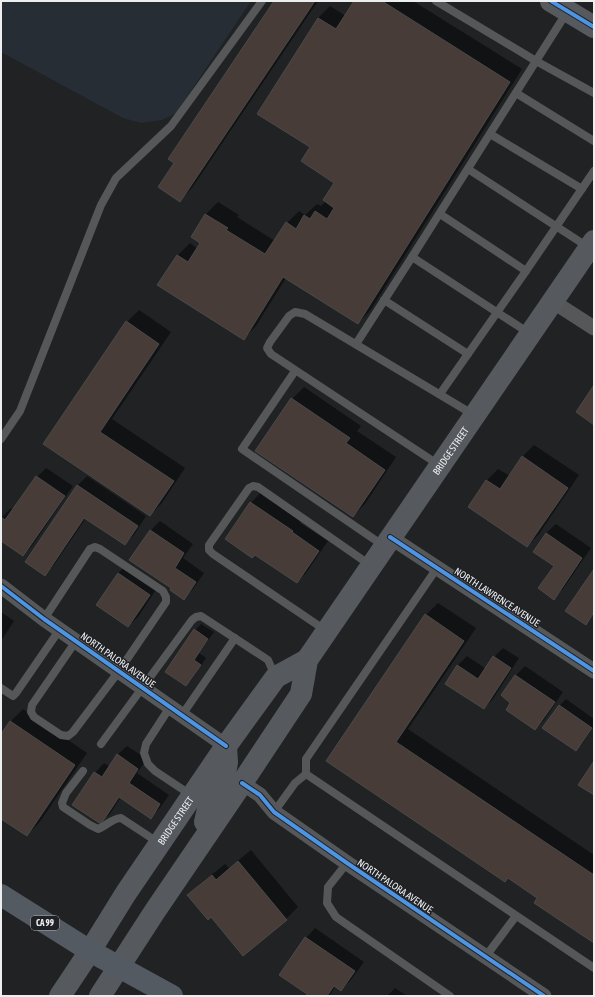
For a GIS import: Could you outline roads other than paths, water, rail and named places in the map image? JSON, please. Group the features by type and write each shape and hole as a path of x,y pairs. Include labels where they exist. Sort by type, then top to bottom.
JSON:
{"highway":[{"name":"CA 99","path":"1,895 90,951 172,996"}],"main road":[{"path":"559,6 594,27"},
{"name":"BRIDGE STREET","path":"60,996 126,893 226,746 276,677 306,660 592,245"},
{"name":"BRIDGE STREET","path":"100,996 301,694 306,660"},
{"path":"242,783 242,762 244,755 266,721 276,677"},
{"path":"198,848 208,809 222,783 225,774 227,762 226,746"}],"street":[{"path":"552,301 594,328"},
{"name":"NORTH LAWRENCE AVENUE","path":"387,541 437,568 594,671"},
{"name":"NORTH PALORA AVENUE","path":"1,586 76,641 226,746"},
{"name":"NORTH PALORA AVENUE","path":"242,783 260,795 274,812 544,996"}],"lane":[{"path":"1,439 20,411 100,205 116,178 172,126 262,1"},
{"path":"436,1 536,61 594,93"},
{"path":"356,344 536,61 559,6"},
{"path":"516,92 594,141"},
{"path":"490,134 582,189"},
{"path":"468,169 557,226 592,245"},
{"path":"440,394 594,171"},
{"path":"440,214 526,271"},
{"path":"412,257 530,334"},
{"path":"384,300 468,354"},
{"path":"439,466 271,354 267,348 270,342 289,316 295,312 305,314 474,415"},
{"path":"295,371 242,449 387,541"},
{"path":"326,631 213,554 209,550 209,545 249,488 253,486 258,487 371,565"},
{"path":"44,618 90,549 95,547 163,591 166,597 166,602 119,671 73,732 68,736 61,735 34,717 31,712 32,705 76,641"},
{"path":"306,774 306,759 437,568"},
{"path":"101,744 192,620 196,617 201,616 268,660 276,677"},
{"path":"1,688 13,696 16,693 60,629"},
{"path":"192,796 155,771 148,764 144,753 146,744 176,711 235,638"},
{"path":"83,771 66,793 62,803 63,806 98,829 117,818 121,818 160,844"},
{"path":"274,812 295,783 306,774"},
{"path":"306,774 594,968"},
{"path":"347,863 328,887 326,903 336,917 450,996"},
{"path":"486,956 516,916"}]}
